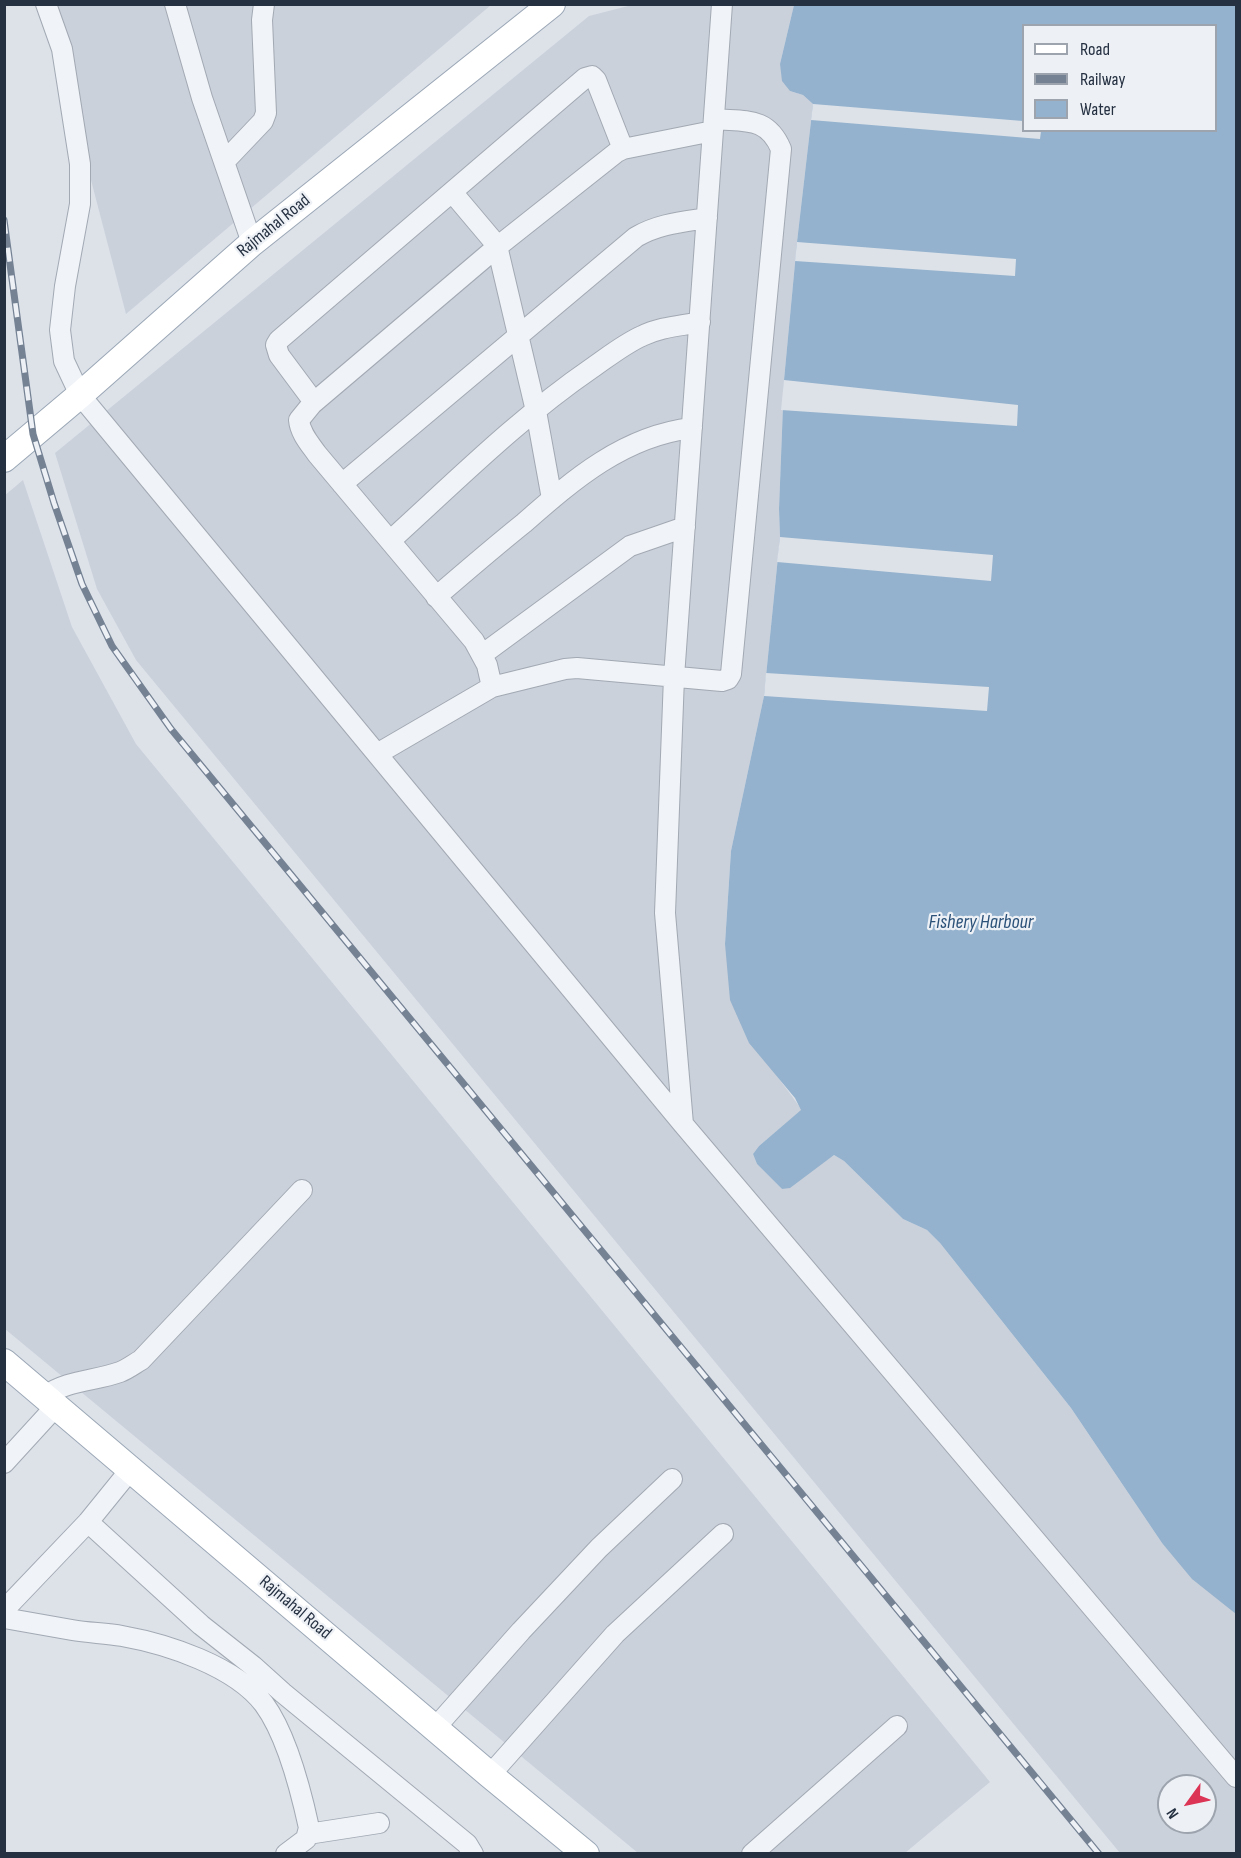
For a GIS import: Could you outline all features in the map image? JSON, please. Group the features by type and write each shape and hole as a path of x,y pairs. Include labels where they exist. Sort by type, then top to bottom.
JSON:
{"main road":[{"name":"Rajmahal Road","path":"4,459 252,243 552,4"},
{"name":"Rajmahal Road","path":"4,1362 586,1854"}],"street":[{"path":"46,4 62,49 80,164 80,204 65,286 60,330 64,361 80,395 683,1124 1236,1777"},
{"path":"175,4 202,98 252,243"},
{"path":"224,162 263,122 266,113 262,20 264,4"},
{"path":"683,1124 665,913 675,677 722,4"},
{"path":"312,404 309,392 276,350 279,340 585,78 592,76 597,80 623,149"},
{"path":"377,754 492,687 571,669 722,681 728,679 732,674 781,149 771,131 759,123 714,125 623,149 497,247 312,404 299,420 299,427 317,454 483,654 492,687"},
{"path":"452,192 497,247 536,411 552,499"},
{"path":"342,484 624,247 648,230 673,223 707,218"},
{"path":"390,541 536,411 572,382 630,342 658,330 700,322"},
{"path":"436,597 552,499 594,467 634,443 668,431 692,429"},
{"path":"483,654 630,546 685,527"},
{"path":"4,1463 51,1400 55,1388 122,1371 141,1360 302,1190"},
{"path":"4,1610 88,1522 131,1469"},
{"path":"435,1728 599,1548 672,1479"},
{"path":"88,1522 201,1625 254,1666 283,1693 467,1844 473,1854"},
{"path":"490,1775 615,1634 723,1534"},
{"path":"4,1618 123,1636 171,1648 234,1677 254,1693 265,1705 286,1748 306,1815 308,1834 306,1839 286,1854"},
{"path":"752,1854 897,1726"},
{"path":"308,1834 379,1823"}],"shaded area":[{"path":"45,4 491,5 126,314"},
{"path":"632,5 794,5 780,64 790,91 803,95 813,104 784,380 780,537 764,696 731,851 725,944 777,1076 802,1110 759,1146 753,1154 757,1164 782,1189 834,1155 844,1161 903,1219 927,1230 940,1243 1071,1408 1162,1543 1236,1614 1236,1853 1120,1853 136,660 97,589 55,453 589,16"},
{"path":"23,480 72,627 136,744 990,1782 905,1853 638,1853 5,1329 4,496"}],"water":[{"name":"Fishery Harbour","path":"794,5 1236,5 1236,1614 1192,1579 1162,1543 1071,1408 940,1243 927,1230 903,1219 844,1161 834,1155 790,1188 782,1189 757,1164 753,1154 759,1146 801,1110 795,1098 749,1043 730,1000 725,944 731,851 764,696 780,537 784,380 813,104 803,95 790,91 782,81 780,64"}],"pier":[{"path":"813,104 1022,121 1022,132 1041,132 1040,139 811,120"},
{"path":"797,242 1016,259 1015,276 795,261"},
{"path":"784,380 1018,405 1017,426 781,410"},
{"path":"780,537 993,555 991,581 777,562"},
{"path":"766,673 989,687 987,711 764,696"}],"railway":[{"path":"4,220 33,434 82,584 112,646 171,729 1099,1854"}]}
